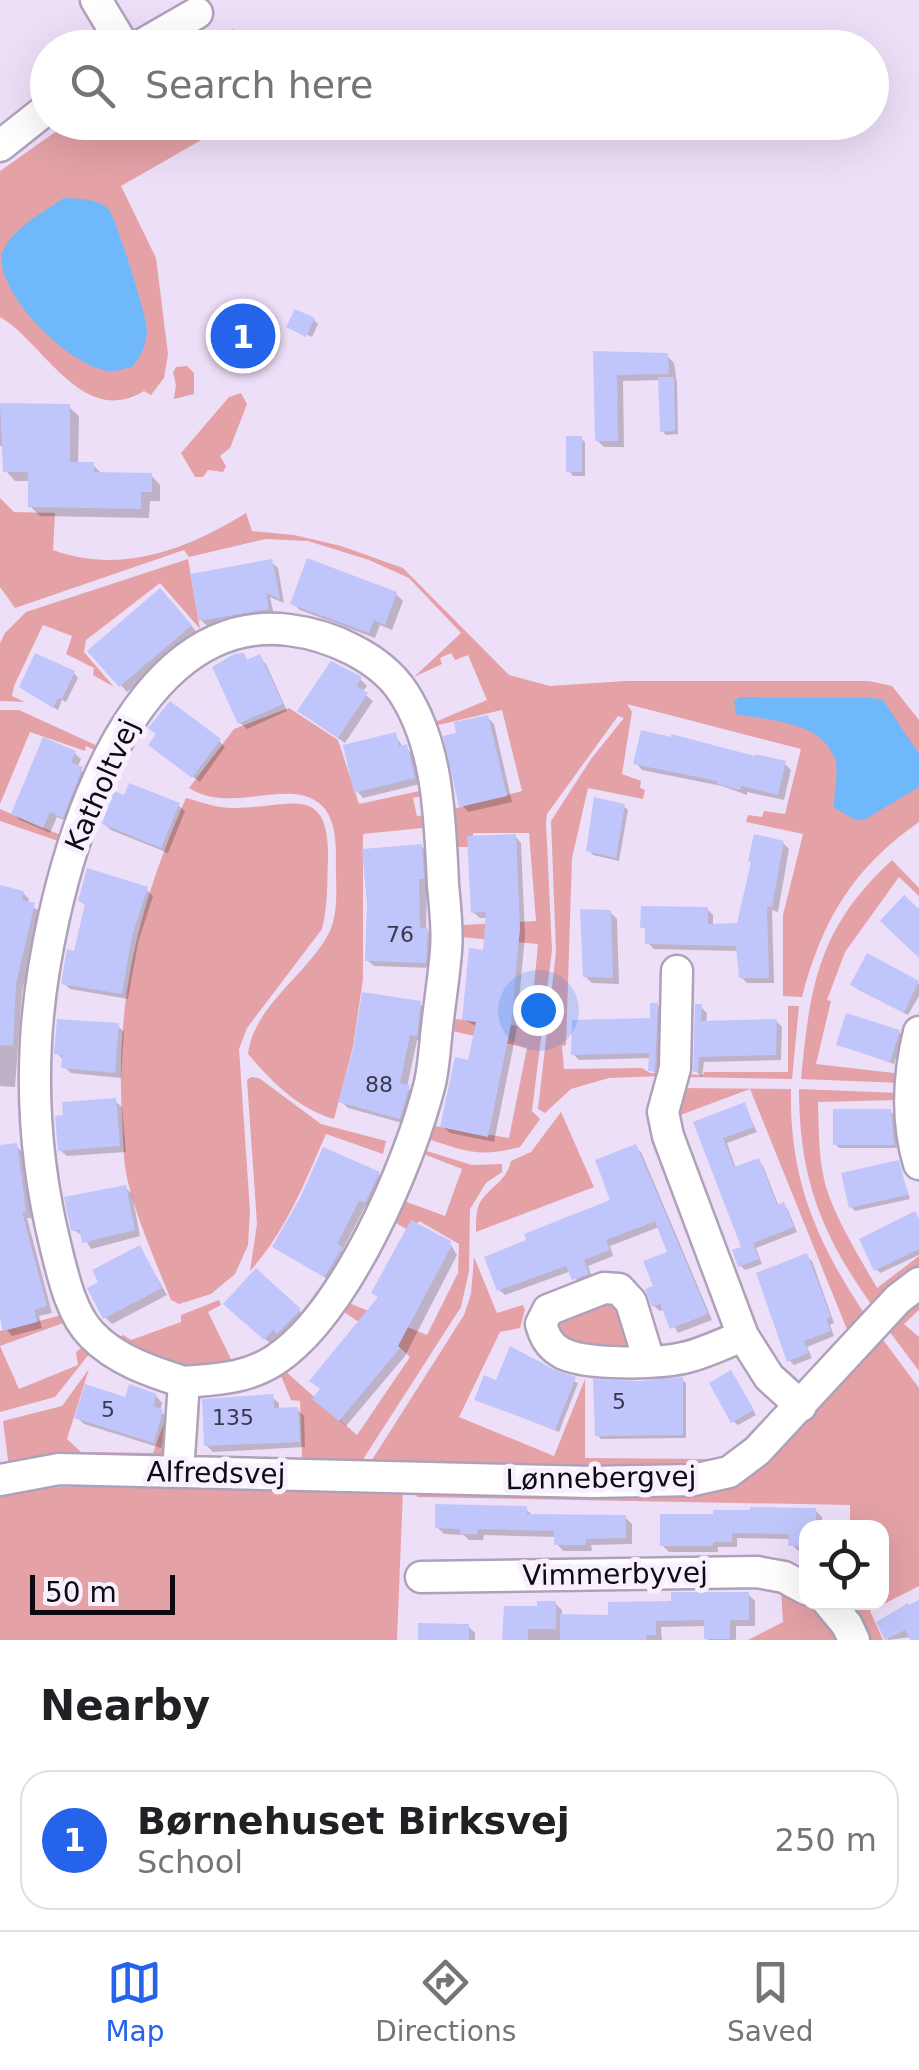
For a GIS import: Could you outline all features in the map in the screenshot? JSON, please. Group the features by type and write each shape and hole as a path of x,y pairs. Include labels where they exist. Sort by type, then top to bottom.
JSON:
{"street":[{"path":"96,0 114,30"},
{"path":"168,30 198,13"},
{"path":"0,146 30,122"},
{"name":"Katholtvej","path":"285,629 331,641 382,668 401,689 418,719 438,799 447,946 430,1082 394,1185 328,1310 302,1340 272,1362 240,1377 184,1382 136,1364 90,1334 66,1287 48,1213 35,1123 42,967 70,856 104,766 137,706 176,664 208,646 248,631 285,629"},
{"path":"677,970 675,1068 663,1112 673,1151 743,1336 769,1378 801,1406"},
{"path":"919,1032 910,1102 911,1130 919,1164"},
{"name":"Lønnebergvej","path":"434,1478 693,1480 729,1472 757,1451 898,1299 919,1283"},
{"path":"649,1360 684,1358 743,1336"},
{"path":"178,1472 184,1382"},
{"name":"Alfredsvej","path":"0,1480 59,1469 434,1478"},
{"name":"Vimmerbyvej","path":"421,1576 757,1572 784,1577 799,1585"},
{"path":"833,1610 854,1640"}],"shaded area":[{"path":"44,140 201,140 121,186 156,258 168,354 164,378 151,395 144,391 122,400 101,399 83,391 0,317 0,171"},
{"path":"187,366 194,373 194,394 174,399 173,372 176,367"},
{"path":"241,393 247,404 230,448 220,456 226,466 223,472 208,470 203,477 195,477 181,453 229,397"},
{"path":"0,498 14,512 55,513 53,550 104,560 129,559 177,547 246,513 252,531 294,535 341,546 403,568 509,675 550,686 625,681 869,681 892,686 919,720 919,822 876,858 843,898 819,944 802,997 783,996 783,915 803,834 746,822 748,815 762,817 764,811 785,814 801,749 627,704 632,712 622,774 641,781 640,788 645,790 643,799 588,788 572,858 564,1069 642,1068 662,1076 609,1078 571,1089 545,1113 538,1109 556,952 551,821 591,759 624,718 618,716 547,814 552,950 532,1111 540,1119 520,1147 506,1150 472,1151 425,1138 429,1125 509,1138 527,1048 452,1031 455,1019 530,1027 538,944 460,937 461,925 536,921 529,833 473,833 473,847 457,847 453,809 522,791 502,710 434,726 435,722 487,700 468,655 455,660 451,653 440,658 442,664 414,677 461,633 409,578 369,560 308,541 266,539 189,557 184,550 15,608 0,587"},
{"path":"188,559 200,629 160,583 86,640 84,652 114,687 93,675 94,668 66,654 72,636 43,625 14,686 12,696 25,702 0,701 0,643 26,612"},
{"path":"289,708 338,740 359,804 424,790 425,795 413,798 417,816 431,815 432,827 363,834 363,979 353,1047 334,1119 309,1109 287,1093 248,1054 252,1036 270,1005 329,933 336,895 336,849 330,818 322,806 303,795 222,798 189,788 234,729"},
{"path":"0,710 19,710 102,748 101,753 30,732 0,804"},
{"path":"186,798 226,808 301,804 313,808 322,818 327,835 328,860 322,929 247,1028 239,1049 250,1211 248,1245 235,1274 211,1294 179,1304 171,1300 127,1178 121,1074 127,993 143,915"},
{"path":"0,809 63,836 61,842 0,821"},
{"path":"892,860 919,888 919,896 899,877 845,952 827,1000 831,1001 816,1064 902,1074 902,1083 801,1079 814,986 823,959 848,909"},
{"path":"788,1006 799,1006 792,1079 684,1077 704,1072 788,1072"},
{"path":"259,1078 321,1124 386,1141 383,1154 326,1134 284,1223 250,1271 257,1224 247,1080"},
{"path":"680,1088 791,1089 795,1153 810,1211 835,1265 868,1319 850,1337 750,1089 675,1117"},
{"path":"799,1089 900,1093 900,1100 818,1102 825,1185 877,1288 919,1256 919,1273 876,1311 828,1233 818,1207 804,1152"},
{"path":"561,1112 594,1187 476,1232 481,1201 504,1176 511,1161 531,1152"},
{"path":"420,1149 472,1165 502,1164 502,1172 486,1183 470,1209 469,1271 461,1307 362,1461 302,1459 300,1401 291,1400 279,1371 284,1370 357,1435 410,1357 373,1323 368,1328 344,1312 349,1303 427,1335 458,1273 459,1244 419,1221 411,1232 393,1221 404,1201 445,1216 462,1169 421,1153"},
{"path":"474,1257 497,1313 523,1305 525,1310 520,1328 500,1332 459,1417 554,1456 585,1379 585,1458 707,1459 721,1458 742,1448 720,1465 655,1469 370,1463 464,1315 471,1294"},
{"path":"919,1293 919,1310 904,1324 919,1337 919,1371 886,1327"},
{"path":"219,1300 221,1305 208,1312 235,1367 174,1364 145,1354 118,1338 123,1335 131,1340 181,1322 181,1315"},
{"path":"617,1300 631,1339 626,1346 615,1349 566,1344 548,1322"},
{"path":"66,1314 77,1331 70,1333 66,1322 0,1346 0,1331"},
{"path":"878,1333 919,1388 919,1586 889,1601 889,1520 850,1520 850,1505 417,1497 416,1487 692,1489"},
{"path":"90,1342 94,1348 55,1397 0,1412 0,1346 19,1389 78,1365 76,1352"},
{"path":"89,1369 67,1439 81,1452 153,1453 173,1398 173,1432 168,1448 155,1458 9,1468 3,1421 62,1406"},
{"path":"136,1481 403,1490 397,1640 0,1640 0,1492"},
{"path":"781,1589 799,1599 799,1610 814,1610 839,1640 748,1640 783,1622"},
{"path":"848,1610 872,1610 883,1640 867,1640"}],"water":[{"path":"64,198 100,203 113,218 146,322 146,341 132,367 111,371 93,367 58,344 25,310 4,272 1,255 12,237"},
{"path":"739,697 883,700 919,754 919,787 864,820 856,820 834,808 836,764 828,746 793,725 736,714 734,702"}],"building":[{"path":"295,309 315,318 306,337 286,327"},
{"path":"593,351 668,353 669,374 617,375 618,441 595,441"},
{"path":"658,377 674,377 675,431 660,432"},
{"path":"0,403 70,404 70,462 94,462 94,472 152,473 152,492 141,492 141,509 28,507 28,472 3,472"},
{"path":"566,436 582,436 582,472 566,472"},
{"path":"307,558 397,592 385,625 374,620 369,633 290,604"},
{"path":"272,559 280,599 266,593 269,609 199,621 190,574"},
{"path":"160,588 192,625 119,687 87,651"},
{"path":"35,653 75,671 62,699 58,698 53,708 19,687"},
{"path":"244,653 247,660 260,654 283,704 238,724 212,667 234,654"},
{"path":"331,661 362,677 357,686 368,693 338,738 297,711"},
{"path":"170,701 221,739 192,778 148,745 156,734 148,728"},
{"path":"488,715 507,796 459,807 443,736 456,733 454,722"},
{"path":"641,730 786,761 778,795 741,786 740,790 717,781 633,764"},
{"path":"396,732 399,746 407,744 415,778 354,793 343,745"},
{"path":"43,737 76,751 71,762 83,767 63,818 50,812 43,828 11,814"},
{"path":"129,783 180,803 161,848 102,824 114,791 124,795"},
{"path":"594,797 625,804 616,858 586,851"},
{"path":"516,834 520,928 511,1025 488,1137 440,1127 455,1057 468,1060 476,1022 462,1020 469,948 483,950 486,912 471,913 467,836"},
{"path":"754,834 784,841 772,907 767,906 769,978 739,978 736,946 645,944 645,928 640,928 641,906 708,907 708,924 737,923"},
{"path":"422,844 420,928 428,928 426,963 365,961 367,904 362,849"},
{"path":"87,868 148,887 132,936 122,994 61,984 67,949 74,951 85,904 78,901"},
{"path":"0,885 24,891 22,900 35,903 16,984 13,1046 0,1045"},
{"path":"904,895 919,909 919,958 880,921"},
{"path":"580,909 611,910 613,978 583,977"},
{"path":"867,953 919,981 904,1013 850,985"},
{"path":"362,992 421,1001 417,1036 410,1035 400,1083 410,1085 400,1119 338,1102 353,1050"},
{"path":"650,1003 658,1003 655,1071 648,1071 649,1053 571,1055 572,1020 650,1018"},
{"path":"695,1004 702,1004 701,1021 777,1019 776,1055 699,1057 698,1072 693,1072"},
{"path":"846,1013 900,1030 890,1062 836,1045"},
{"path":"57,1019 119,1023 115,1073 61,1068 62,1055 54,1054"},
{"path":"116,1098 120,1146 58,1151 55,1116 63,1115 62,1102"},
{"path":"745,1102 754,1127 723,1138 734,1167 759,1158 777,1205 784,1202 794,1227 753,1243 759,1259 738,1267 732,1250 741,1247 693,1122"},
{"path":"833,1109 891,1109 894,1145 833,1145"},
{"path":"17,1143 26,1212 22,1212 47,1306 34,1310 37,1322 3,1331 0,1145"},
{"path":"636,1144 708,1314 670,1329 660,1304 652,1307 645,1289 653,1286 643,1261 667,1252 655,1222 661,1219 606,1240 610,1250 584,1260 589,1274 572,1280 566,1266 497,1291 484,1257 526,1240 524,1234 610,1200 595,1160"},
{"path":"323,1147 380,1172 365,1203 359,1201 337,1244 343,1247 324,1277 272,1247"},
{"path":"899,1160 908,1195 849,1208 841,1173"},
{"path":"126,1185 135,1230 82,1243 80,1230 71,1231 64,1197"},
{"path":"915,1211 919,1219 919,1249 874,1271 859,1239"},
{"path":"411,1220 451,1241 451,1247 400,1348 339,1421 312,1399 320,1389 309,1381 378,1297 371,1293"},
{"path":"140,1245 162,1288 103,1319 87,1288 98,1282 92,1270"},
{"path":"807,1253 831,1317 826,1319 831,1331 804,1341 808,1353 787,1362 756,1273"},
{"path":"256,1268 301,1309 277,1334 273,1330 264,1340 223,1304"},
{"path":"510,1346 576,1377 555,1430 474,1400 484,1375 496,1380"},
{"path":"731,1370 754,1410 731,1423 709,1383"},
{"path":"683,1377 683,1435 595,1436 593,1379 641,1381"},
{"path":"85,1384 125,1397 129,1384 157,1394 153,1406 163,1410 154,1443 74,1418"},
{"path":"273,1394 274,1408 298,1407 300,1442 204,1446 202,1399"},
{"path":"435,1504 527,1506 527,1514 626,1515 626,1538 586,1539 586,1545 554,1545 554,1531 478,1529 477,1534 460,1534 460,1529 435,1528"},
{"path":"816,1508 816,1520 799,1520 799,1546 788,1546 789,1534 732,1533 732,1542 713,1542 713,1546 660,1546 660,1514"},
{"path":"671,1592 749,1592 749,1620 730,1620 730,1639 704,1639 704,1620 656,1621 656,1635 646,1635 646,1640 560,1640 560,1614 608,1615 608,1602 671,1601"},
{"path":"919,1600 919,1640 910,1640 905,1630 885,1640 876,1622"},
{"path":"537,1601 556,1601 556,1629 528,1629 528,1640 502,1640 504,1606 537,1606"},
{"path":"418,1623 469,1624 469,1640 418,1640"}],"place":[{"name":"Børnehuset Birksvej","path":"243,336"}]}
